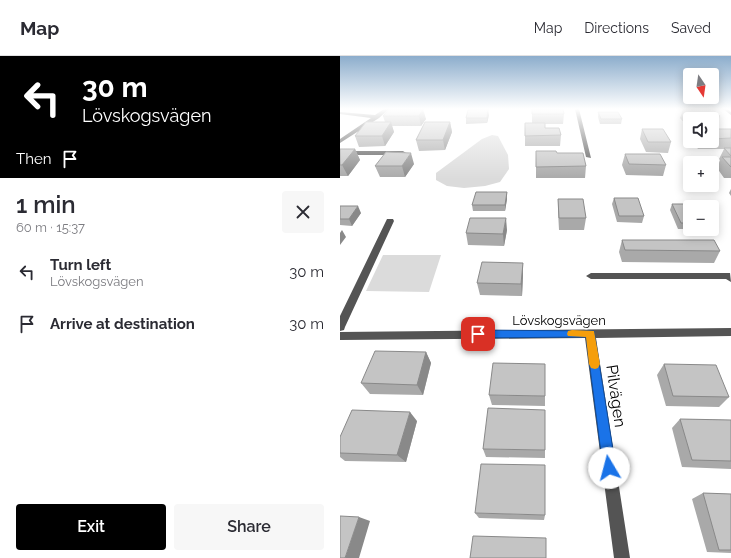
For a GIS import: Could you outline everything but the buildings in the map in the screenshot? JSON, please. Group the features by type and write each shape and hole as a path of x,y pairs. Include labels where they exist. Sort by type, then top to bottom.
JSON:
{"street":[{"path":"340,141 353,132"},
{"path":"583,132 589,156"},
{"path":"340,153 403,153"},
{"path":"340,327 390,221"},
{"path":"591,276 730,276 731,279"},
{"name":"Lövskogsvägen","path":"340,336 731,332"},
{"name":"Pilvägen","path":"590,334 622,558"}],"shaded area":[{"path":"492,135 498,136 508,155 509,169 500,182 485,186 464,188 447,186 436,180 436,173 482,139"},
{"path":"383,255 441,255 429,292 366,291"}],"slow traffic":[{"path":"572,334 590,334 595,364"}],"route":[{"path":"478,334 590,334 609,468"}]}
